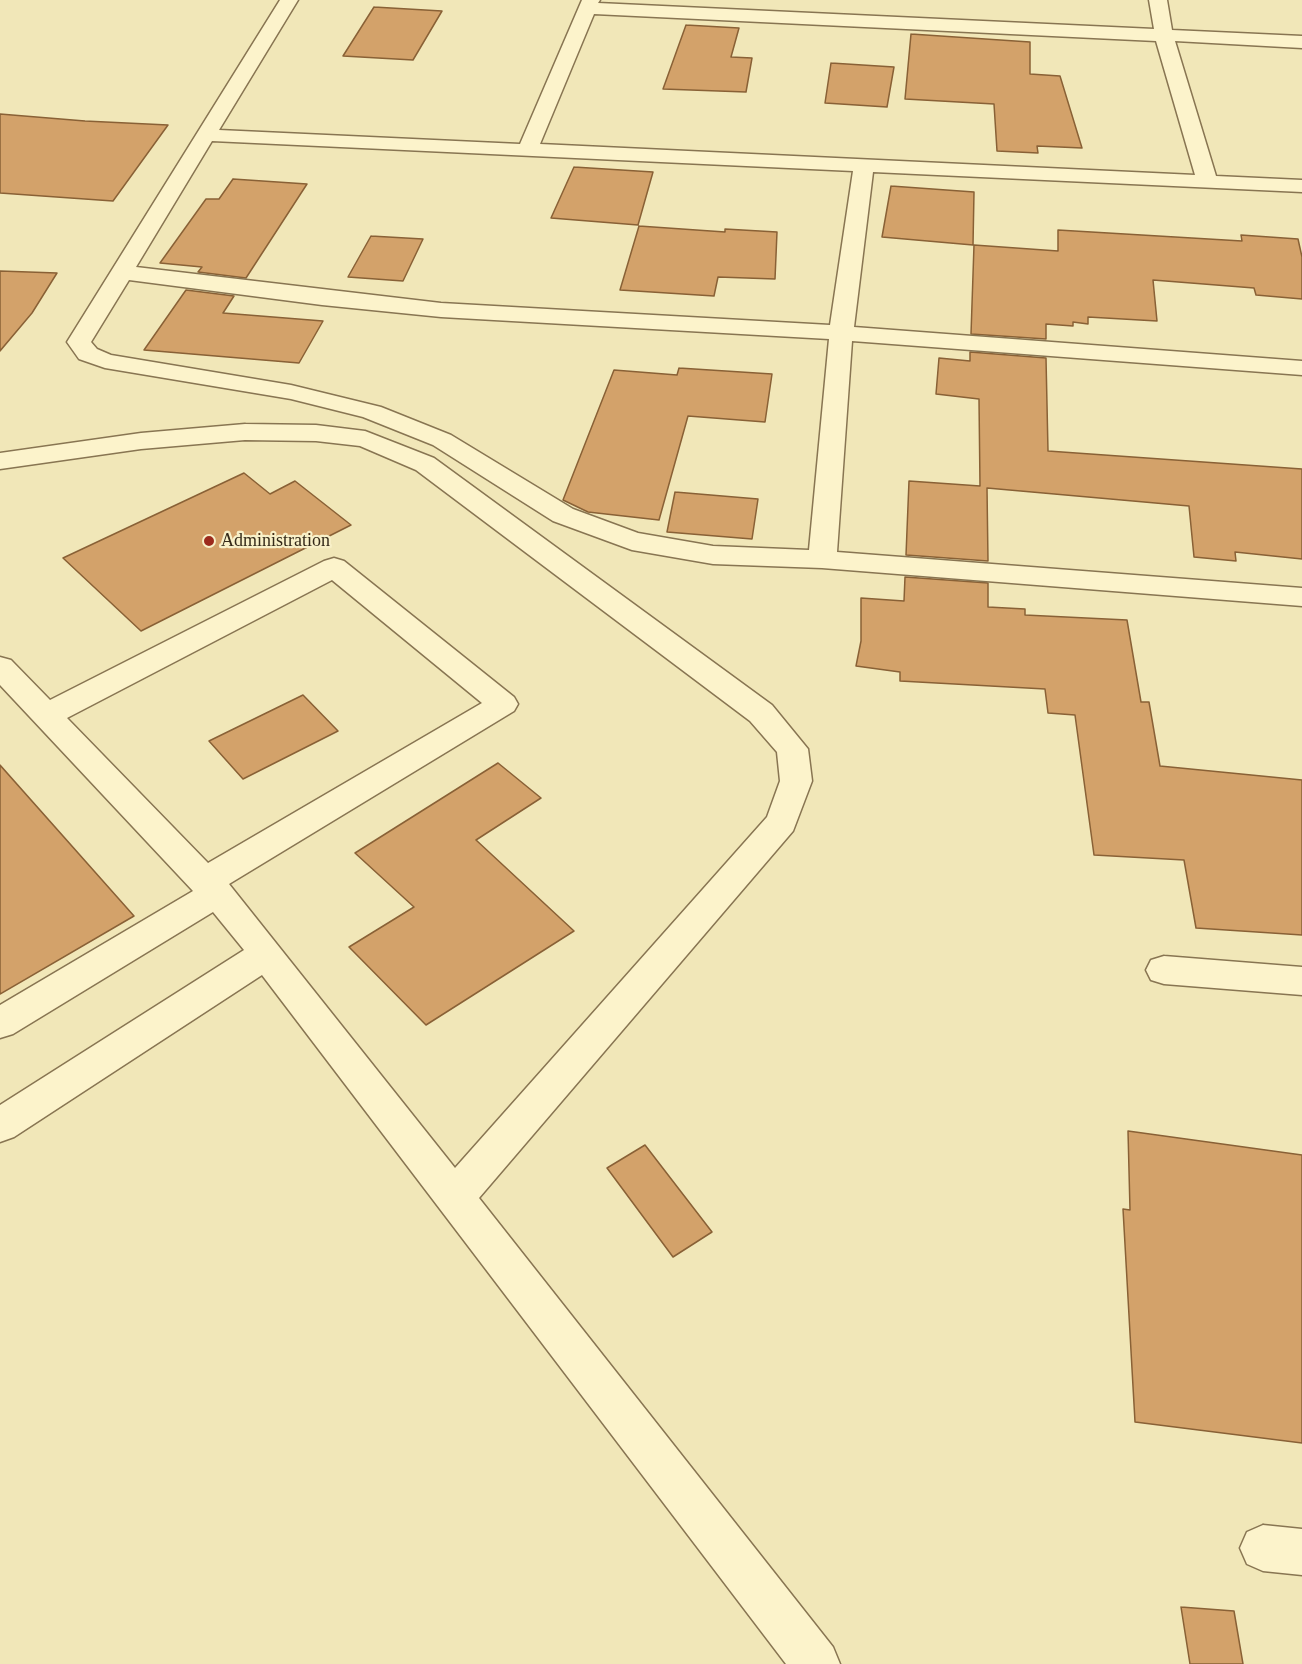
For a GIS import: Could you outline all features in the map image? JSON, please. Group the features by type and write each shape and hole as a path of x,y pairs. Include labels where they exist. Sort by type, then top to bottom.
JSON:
{"street":[{"path":"289,0 79,342 88,354 105,361 291,392 372,412 441,440 499,473 562,515 633,542 713,555 822,559 1302,597"},
{"path":"1158,0 1164,36 1207,181"},
{"path":"527,150 590,4 1302,42"},
{"path":"205,135 1302,186"},
{"path":"822,559 841,333 864,165"},
{"path":"122,272 322,298 431,309 841,333 1302,368"},
{"path":"0,461 141,441 245,432 316,433 364,439 425,464 761,713 792,749 796,781 781,822 456,1196"},
{"path":"0,1023 211,887 504,704 334,567 46,715"},
{"path":"0,667 211,887 266,954 456,1196 816,1664"},
{"path":"0,1125 266,954"},
{"path":"1164,970 1302,981"}],"building":[{"path":"374,7 442,11 413,60 343,56"},
{"path":"686,25 739,28 731,57 752,58 746,92 663,89"},
{"path":"911,34 1030,42 1030,74 1060,76 1082,148 1037,146 1038,153 997,151 994,104 905,99"},
{"path":"831,63 894,67 887,107 825,103"},
{"path":"0,114 168,125 113,201 0,193"},
{"path":"574,167 653,172 638,225 551,218"},
{"path":"233,179 307,184 246,278 198,272 202,267 160,263 206,199 219,199"},
{"path":"891,186 974,192 973,245 882,237"},
{"path":"639,226 725,232 725,229 777,232 775,279 718,277 714,296 620,290"},
{"path":"1058,230 1242,241 1241,235 1298,239 1302,257 1302,299 1256,295 1254,288 1153,280 1157,321 1088,317 1088,324 1073,322 1073,326 1046,324 1046,339 971,334 974,245 1058,251"},
{"path":"371,236 423,239 403,281 348,277"},
{"path":"0,271 57,273 32,313 0,351"},
{"path":"186,290 234,296 223,313 323,321 299,363 144,350"},
{"path":"970,352 1046,358 1048,451 1302,469 1302,559 1235,552 1236,561 1194,557 1189,506 987,488 988,561 906,555 909,481 980,486 979,399 936,394 939,358 970,361"},
{"path":"679,368 772,374 765,422 688,416 659,520 588,512 563,500 614,370 677,375"},
{"name":"Administration","path":"244,473 270,494 295,481 351,525 141,631 63,558"},
{"path":"675,492 758,499 752,539 667,532"},
{"path":"905,577 988,583 988,607 1025,609 1025,615 1127,620 1141,702 1149,702 1160,766 1302,780 1302,935 1196,928 1184,860 1094,855 1075,715 1048,713 1045,689 900,681 900,672 856,666 861,641 861,598 904,601"},
{"path":"303,695 338,731 243,779 209,741"},
{"path":"498,763 541,798 476,840 574,931 426,1025 349,947 414,907 355,853"},
{"path":"0,765 134,916 0,994"},
{"path":"1128,1131 1302,1155 1302,1443 1135,1422 1123,1209 1130,1210"},
{"path":"645,1145 712,1232 673,1257 607,1168"},
{"path":"1181,1607 1234,1611 1243,1664 1190,1664"}],"place":[{"name":"Administration","path":"209,541"}]}
